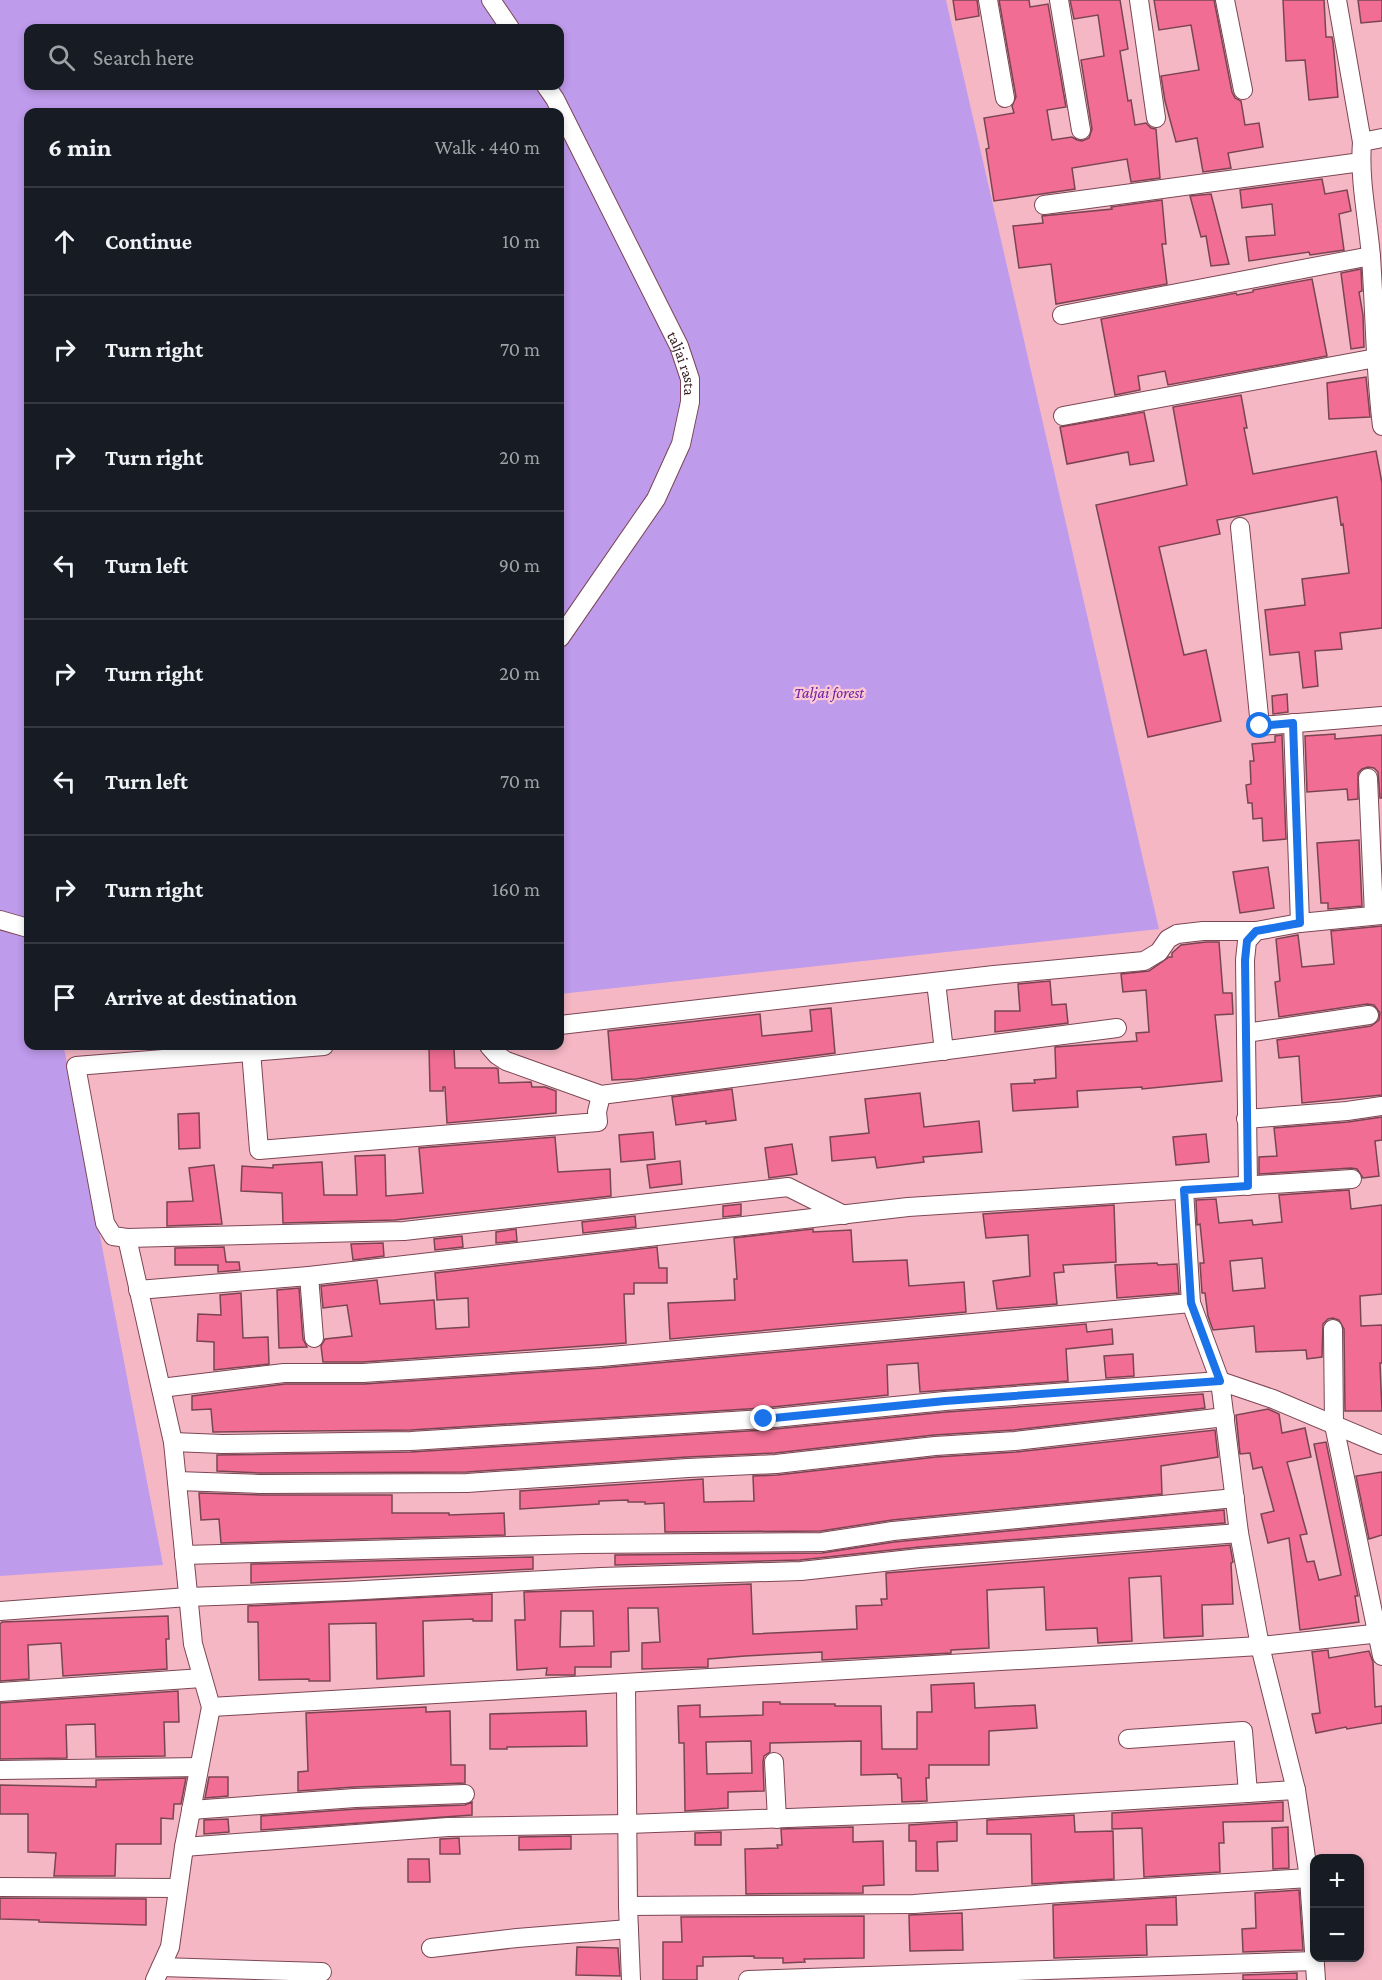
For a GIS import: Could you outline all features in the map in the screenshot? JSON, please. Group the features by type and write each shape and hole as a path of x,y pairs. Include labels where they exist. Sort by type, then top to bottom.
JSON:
{"street":[{"path":"491,0 507,24"},
{"path":"988,0 1005,98"},
{"path":"1059,0 1081,130"},
{"path":"1139,0 1156,118"},
{"path":"1226,0 1243,90"},
{"path":"1337,0 1362,142 1361,162 1371,255 1378,395 1382,426"},
{"name":"taljai rasta","path":"549,90 560,108"},
{"name":"taljai rasta","path":"564,117 679,346 690,379 690,402 681,444 656,499 564,632"},
{"path":"1362,142 1382,138"},
{"path":"1044,205 1361,162"},
{"path":"1062,315 1371,255"},
{"path":"1063,416 1376,358"},
{"path":"1240,527 1260,726 1382,716"},
{"path":"1293,723 1300,923"},
{"path":"564,1025 1144,961 1160,952 1168,939 1177,934 1203,931 1256,931 1300,923 1378,915 1368,778"},
{"path":"0,920 24,927"},
{"path":"1248,1186 1245,960 1247,941 1256,931"},
{"path":"936,982 944,1051"},
{"path":"1246,1033 1369,1015"},
{"path":"493,1050 506,1061 601,1095 1117,1028"},
{"path":"266,1050 76,1066 105,1223 113,1236 128,1238 404,1231 788,1187 844,1215"},
{"path":"251,1051 260,1150 598,1122 597,1112 601,1095"},
{"path":"1246,1119 1382,1106"},
{"path":"138,1290 309,1276 908,1207 1352,1179"},
{"path":"1184,1190 1191,1303 1220,1381 1239,1533 1260,1647 1296,1790 1311,1908"},
{"path":"128,1238 173,1442 193,1644 211,1707 184,1847 170,1947 158,1973 322,1972"},
{"path":"309,1276 314,1338"},
{"path":"161,1388 284,1373 363,1373 601,1357 1191,1303"},
{"path":"1333,1329 1334,1425 1380,1633 1382,1656"},
{"path":"173,1442 222,1444 411,1441 764,1419 945,1401 1220,1381 1273,1399 1382,1445"},
{"path":"177,1481 260,1484 467,1483 776,1464 935,1446 1015,1441 1225,1417"},
{"path":"184,1555 571,1544 822,1542 893,1531 1235,1498"},
{"path":"0,1611 188,1597 601,1577 801,1571 920,1558 1239,1533"},
{"path":"211,1707 1260,1647 1380,1633"},
{"path":"0,1692 202,1678"},
{"path":"626,1684 631,1980"},
{"path":"1128,1739 1243,1731 1248,1793"},
{"path":"774,1762 777,1819"},
{"path":"0,1770 199,1767"},
{"path":"184,1847 448,1827 627,1824 931,1813 1296,1790"},
{"path":"191,1810 355,1798 465,1794"},
{"path":"628,1906 914,1904 1309,1878"},
{"path":"0,1887 178,1888"},
{"path":"431,1948 547,1935 629,1929"},
{"path":"748,1980 1121,1974 1310,1961"},
{"path":"1315,1962 1316,1980"}],"green space":[{"name":"Taljai forest","path":"0,0 946,0 1159,929 564,994 564,108 24,108 24,1050 64,1050 163,1565 0,1576"}],"building":[{"path":"953,0 977,0 979,16 956,20"},
{"path":"999,0 1029,0 1030,7 1048,4 1066,107 1047,110 1052,140 1072,137 1082,141 1089,138 1092,129 1081,60 1104,56 1098,15 1074,19 1070,0 1120,0 1128,49 1120,51 1128,101 1131,100 1135,125 1146,123 1156,129 1160,178 1131,182 1127,159 1072,168 1075,189 994,201 984,118 1014,113 1012,106 1016,97"},
{"path":"1154,0 1214,0 1232,92 1235,98 1241,101 1245,125 1259,123 1263,147 1228,153 1231,168 1203,172 1197,138 1176,142 1161,76 1199,70 1191,25 1159,30"},
{"path":"1283,0 1324,0 1326,37 1332,37 1333,42 1338,97 1309,100 1305,60 1286,61"},
{"path":"1358,0 1382,0 1382,21 1361,23"},
{"path":"1322,179 1325,194 1347,190 1351,211 1339,214 1344,250 1310,255 1309,252 1249,261 1246,237 1275,235 1272,204 1242,208 1240,190"},
{"path":"1211,194 1229,264 1211,266 1206,236 1201,237 1190,196"},
{"path":"1162,200 1166,244 1162,244 1167,284 1056,304 1051,264 1019,268 1013,226 1043,223 1042,216 1112,209 1111,207"},
{"path":"1361,269 1362,291 1359,292 1363,315 1364,347 1351,349 1341,273"},
{"path":"1312,279 1327,356 1168,385 1165,371 1138,376 1140,390 1115,395 1101,319"},
{"path":"1366,377 1370,417 1329,419 1327,383"},
{"path":"1241,395 1247,428 1244,428 1253,474 1376,451 1382,483 1382,628 1340,633 1342,649 1315,651 1318,686 1303,688 1299,652 1270,655 1265,610 1305,605 1302,579 1349,573 1337,497 1217,520 1220,534 1159,547 1184,655 1206,650 1221,721 1148,737 1096,505 1187,485 1173,407"},
{"path":"1144,412 1154,461 1130,465 1128,452 1067,464 1060,427"},
{"path":"1287,694 1288,712 1273,714 1272,696"},
{"path":"1335,734 1335,739 1382,735 1382,798 1380,798 1378,772 1368,767 1358,773 1358,799 1348,800 1347,789 1307,792 1305,736"},
{"path":"1282,735 1286,839 1263,841 1262,818 1253,819 1252,803 1248,803 1246,785 1251,784 1250,761 1254,761 1252,744 1275,742 1275,736"},
{"path":"1359,840 1362,906 1328,909 1328,903 1321,903 1317,843"},
{"path":"1268,867 1274,908 1240,913 1233,872"},
{"path":"1382,926 1382,1095 1302,1103 1299,1056 1279,1058 1277,1040 1371,1026 1379,1020 1380,1013 1374,1005 1367,1004 1279,1017 1275,982 1280,981 1276,939 1298,935 1302,967 1334,964 1331,931"},
{"path":"1219,942 1223,993 1232,993 1233,1014 1215,1015 1222,1081 1142,1089 1142,1087 1077,1091 1078,1107 1013,1111 1011,1084 1035,1083 1034,1080 1056,1078 1055,1047 1137,1041 1136,1033 1149,1032 1146,990 1123,992 1121,974 1149,971 1172,957 1172,953 1181,945"},
{"path":"1050,981 1052,1005 1066,1004 1068,1023 995,1032 995,1011 1020,1011 1018,984"},
{"path":"831,1008 835,1053 636,1079 612,1080 608,1031 760,1014 762,1036 812,1031 810,1010"},
{"path":"429,1050 454,1050 455,1068 496,1068 499,1083 531,1082 532,1087 545,1087 556,1091 556,1113 447,1123 445,1087 443,1091 430,1091"},
{"path":"732,1089 736,1120 676,1125 672,1097"},
{"path":"920,1093 924,1127 979,1121 982,1152 923,1157 924,1162 877,1168 875,1157 832,1161 830,1137 869,1133 865,1099"},
{"path":"199,1113 200,1148 179,1149 178,1114"},
{"path":"1382,1117 1382,1140 1375,1141 1379,1176 1363,1178 1357,1169 1351,1168 1259,1174 1259,1157 1277,1156 1274,1128"},
{"path":"653,1132 655,1159 621,1162 619,1135"},
{"path":"1206,1134 1209,1162 1176,1165 1173,1137"},
{"path":"555,1137 558,1172 610,1169 611,1196 395,1220 283,1223 282,1193 241,1191 242,1166 273,1168 273,1165 322,1162 324,1195 357,1195 355,1156 385,1155 386,1196 423,1193 419,1148"},
{"path":"792,1144 797,1174 769,1178 765,1148"},
{"path":"680,1161 682,1184 650,1188 647,1165"},
{"path":"214,1165 222,1224 167,1226 167,1202 193,1201 189,1168"},
{"path":"1349,1190 1351,1209 1382,1205 1382,1294 1360,1296 1361,1326 1382,1325 1382,1363 1380,1363 1382,1411 1345,1411 1344,1329 1339,1320 1328,1319 1323,1324 1322,1357 1307,1359 1306,1350 1256,1352 1254,1326 1213,1330 1208,1316 1205,1293 1202,1293 1200,1263 1204,1263 1200,1224 1197,1225 1196,1200 1216,1199 1219,1223 1252,1220 1253,1225 1282,1222 1279,1195","holes":["1262,1258 1265,1288 1233,1291 1230,1261"]},
{"path":"741,1204 741,1215 723,1217 723,1206"},
{"path":"1114,1205 1116,1262 1063,1265 1064,1272 1054,1273 1057,1304 997,1309 993,1281 1030,1276 1028,1235 986,1238 983,1214"},
{"path":"635,1216 636,1227 583,1233 582,1222"},
{"path":"516,1229 517,1241 496,1243 496,1232"},
{"path":"813,1229 813,1232 851,1230 853,1262 907,1260 909,1286 964,1282 966,1312 670,1339 668,1303 735,1300 734,1279 737,1279 734,1238"},
{"path":"462,1236 463,1247 435,1250 434,1239"},
{"path":"383,1243 384,1256 353,1260 351,1244"},
{"path":"224,1247 226,1262 239,1262 240,1270 218,1272 218,1265 175,1265 175,1248"},
{"path":"657,1247 659,1268 667,1268 667,1283 634,1283 634,1294 624,1294 626,1343 363,1362 323,1362 321,1346 325,1339 352,1336 347,1305 323,1308 321,1286 377,1280 380,1304 434,1300 436,1329 469,1327 468,1298 437,1300 435,1273"},
{"path":"1157,1263 1158,1265 1177,1264 1179,1293 1117,1298 1115,1265"},
{"path":"299,1288 303,1339 307,1347 279,1348 277,1290"},
{"path":"241,1293 243,1338 268,1337 269,1364 214,1370 214,1342 197,1341 198,1314 221,1315 220,1295"},
{"path":"1086,1324 1087,1332 1112,1329 1113,1344 1066,1349 1068,1381 920,1392 918,1363 887,1365 888,1395 763,1408 411,1430 213,1432 211,1409 192,1410 192,1396 285,1384 364,1384 602,1368"},
{"path":"1133,1354 1134,1376 1106,1378 1104,1356"},
{"path":"1203,1394 1205,1408 1014,1430 934,1435 775,1453 467,1472 260,1473 217,1471 217,1455 411,1452 765,1430 946,1412"},
{"path":"1268,1409 1279,1414 1282,1433 1305,1428 1311,1457 1287,1462 1307,1534 1300,1535 1307,1562 1314,1561 1319,1580 1341,1575 1314,1444 1326,1442 1358,1596 1355,1596 1359,1622 1300,1630 1289,1538 1268,1543 1261,1514 1274,1511 1262,1467 1253,1469 1250,1453 1240,1454 1236,1415"},
{"path":"1215,1430 1218,1457 1161,1466 1162,1494 892,1520 821,1531 665,1532 664,1503 645,1504 645,1502 628,1502 628,1500 520,1509 520,1491 703,1479 704,1502 754,1501 753,1476 936,1457 1016,1452"},
{"path":"1382,1472 1382,1535 1369,1539 1356,1476"},
{"path":"199,1493 392,1495 392,1513 449,1513 449,1515 504,1513 505,1535 221,1543 219,1519 201,1520"},
{"path":"1224,1510 1225,1523 919,1547 800,1560 615,1565 615,1555 822,1553 894,1542"},
{"path":"1230,1545 1233,1562 1231,1563 1233,1604 1202,1605 1203,1636 1164,1638 1161,1576 1129,1578 1132,1641 1098,1643 1097,1628 1046,1630 1044,1587 987,1590 989,1648 951,1650 951,1653 822,1660 822,1652 745,1656 708,1659 708,1667 642,1669 642,1643 660,1642 658,1608 628,1608 629,1651 611,1652 611,1667 575,1667 575,1675 546,1675 547,1668 517,1670 515,1620 525,1620 524,1592 751,1584 753,1634 857,1629 856,1606 882,1605 881,1599 887,1599 886,1573","holes":["561,1611 593,1611 594,1646 560,1647"]},
{"path":"533,1557 533,1569 251,1583 251,1564"},
{"path":"492,1594 492,1621 473,1621 473,1619 423,1621 424,1676 377,1679 376,1623 329,1624 330,1681 259,1680 258,1622 248,1622 248,1606"},
{"path":"168,1616 167,1669 63,1676 61,1643 28,1645 29,1679 0,1681 0,1624 2,1622"},
{"path":"1328,1650 1329,1658 1369,1651 1373,1662 1375,1707 1382,1706 1382,1723 1316,1733 1312,1714 1320,1713 1312,1652"},
{"path":"974,1683 975,1708 1035,1705 1037,1728 989,1731 989,1765 929,1765 929,1778 926,1778 927,1801 902,1802 901,1778 898,1778 897,1774 861,1775 861,1741 770,1743 770,1752 764,1756 763,1762 764,1791 728,1792 728,1808 685,1811 684,1743 679,1743 678,1706 700,1705 700,1717 763,1715 763,1702 881,1706 882,1749 917,1749 917,1712 932,1712 931,1685","holes":["751,1741 752,1773 707,1774 706,1742"]},
{"path":"178,1691 179,1722 164,1722 165,1756 96,1757 95,1724 66,1725 67,1758 0,1759 0,1703"},
{"path":"426,1707 426,1712 450,1711 451,1765 465,1765 465,1783 298,1791 298,1772 308,1771 306,1713"},
{"path":"586,1711 587,1746 490,1749 490,1714"},
{"path":"209,1777 228,1777 228,1796 205,1798"},
{"path":"186,1778 181,1804 174,1804 173,1819 161,1818 161,1844 116,1844 115,1876 54,1876 56,1853 28,1852 28,1814 0,1814 0,1785 96,1787 96,1780"},
{"path":"472,1802 472,1815 261,1830 261,1816 356,1809 465,1805"},
{"path":"1283,1802 1283,1821 1223,1822 1224,1843 1219,1843 1220,1872 1144,1877 1142,1828 1112,1829 1112,1813"},
{"path":"1074,1815 1075,1832 1113,1831 1114,1879 1032,1884 1031,1834 987,1834 987,1820"},
{"path":"228,1819 229,1832 204,1834 204,1820"},
{"path":"957,1822 957,1841 937,1842 938,1871 916,1871 916,1841 909,1841 909,1825"},
{"path":"853,1827 853,1842 883,1841 884,1885 863,1886 863,1893 746,1894 745,1849 778,1848 777,1845 782,1845 781,1829"},
{"path":"1288,1827 1289,1868 1273,1869 1272,1828"},
{"path":"721,1832 721,1845 695,1845 695,1833"},
{"path":"571,1836 571,1849 519,1850 519,1837"},
{"path":"459,1838 460,1854 440,1854 440,1839"},
{"path":"408,1859 429,1859 430,1882 408,1882"},
{"path":"1299,1890 1303,1950 1243,1952 1242,1929 1256,1928 1255,1893"},
{"path":"1176,1897 1177,1925 1146,1925 1147,1955 1054,1958 1053,1905"},
{"path":"0,1898 146,1899 146,1925 0,1919"},
{"path":"962,1913 963,1950 910,1951 909,1915"},
{"path":"864,1916 864,1958 804,1959 805,1962 783,1963 783,1958 703,1957 703,1966 697,1966 697,1980 663,1980 663,1942 682,1942 681,1917"},
{"path":"577,1947 618,1948 620,1976 576,1975"},
{"path":"1297,1973 1297,1980 1243,1980 1243,1975"}],"route":[{"path":"764,1419 945,1401 1220,1381 1191,1303 1184,1190 1248,1186 1245,960 1247,941 1256,931 1300,923 1293,723 1260,726"}]}
